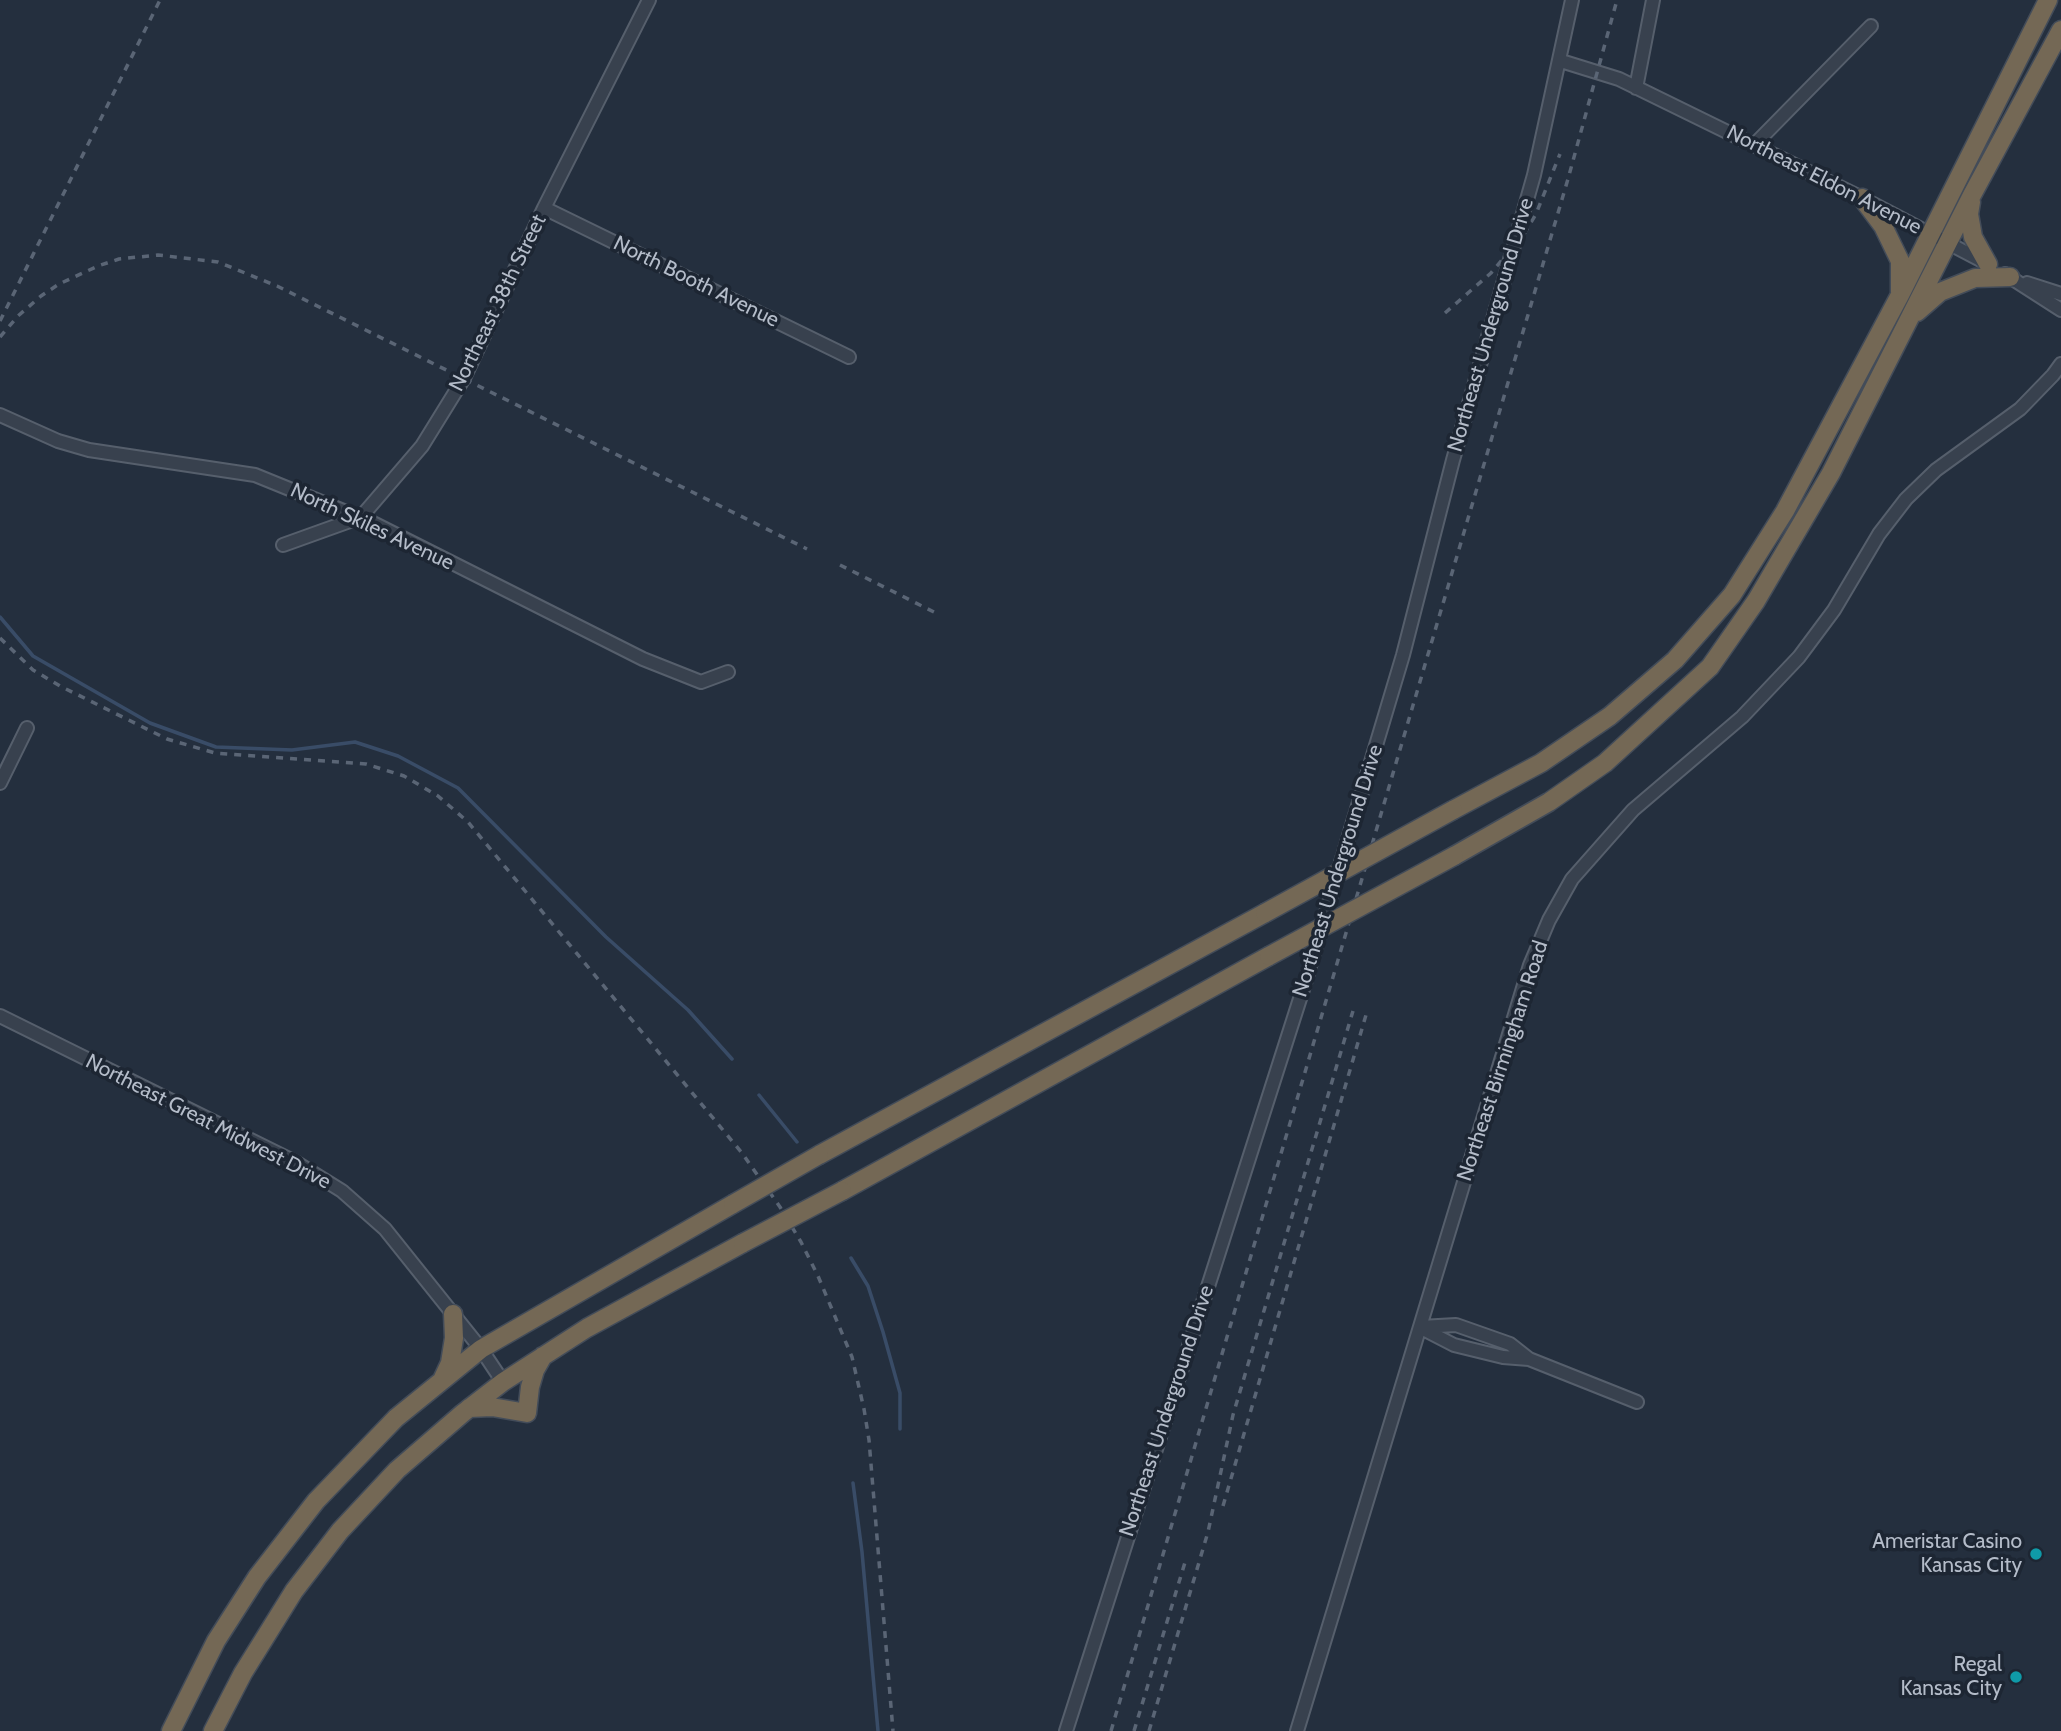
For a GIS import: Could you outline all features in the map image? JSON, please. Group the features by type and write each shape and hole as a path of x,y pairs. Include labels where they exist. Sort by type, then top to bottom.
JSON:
{"highway":[{"path":"171,1731 216,1641 247,1592 316,1501 396,1418 481,1349 819,1155 1541,763 1610,716 1675,660 1732,595 1785,511 1900,295 2048,0"},
{"path":"213,1731 247,1665 305,1576 379,1489 412,1457 503,1382 587,1328 842,1191 1549,802 1605,763 1710,667 1756,601 1831,472 1972,195 2061,30"},
{"path":"1972,195 1970,225 1977,248 1988,264"},
{"path":"1862,198 1883,226 1900,261 1900,295"},
{"path":"1909,319 1940,292 1975,278 2010,277"},
{"path":"443,1378 450,1363 454,1338 453,1314"},
{"path":"469,1408 492,1406 527,1413 530,1387 543,1356"}],"street":[{"name":"Northeast 38th Street","path":"284,545 360,517 389,487 435,426 464,378 544,208 649,0"},
{"name":"Northeast Underground Drive","path":"1066,1731 1309,970 1403,654 1453,460 1534,175 1561,61 1572,0"},
{"path":"1636,88 1653,0"},
{"path":"1754,145 1871,26"},
{"name":"Northeast Eldon Avenue","path":"1561,61 1619,79 1862,198 1988,264 2061,310"},
{"name":"North Booth Avenue","path":"544,208 849,357"},
{"name":"Northeast Eldon Avenue","path":"2010,277 2061,294"},
{"name":"Northeast Birmingham Road","path":"1297,1731 1530,965 1549,920 1572,879 1633,810 1742,717 1799,657 1834,610 1879,534 1906,499 1936,470 2020,409 2061,364"},
{"name":"North Skiles Avenue","path":"0,415 58,441 89,450 255,475 360,517 643,659 701,682 727,672"},
{"path":"0,783 27,728"},
{"name":"Northeast Great Midwest Drive","path":"0,1016 318,1175 350,1198 385,1229 481,1349 503,1382"},
{"path":"1421,1327 1456,1325 1510,1344 1529,1359 1637,1402"},
{"path":"1421,1327 1454,1345 1503,1357 1529,1359"}],"waterway":[{"path":"0,617 33,656 150,723 216,747 292,750 355,742 398,756 458,788 606,937 688,1010 732,1059"},
{"path":"759,1095 797,1142"},
{"path":"851,1258 868,1286 883,1332 900,1393 900,1429"},
{"path":"853,1483 878,1731"}],"railway":[{"path":"0,321 160,0"},
{"path":"1111,1731 1568,179 1617,0"},
{"path":"1445,313 1491,273 1524,234 1536,214 1560,154"},
{"path":"0,337 18,316 41,296 59,284 98,266 119,259 158,255 218,262 277,286 807,549"},
{"path":"840,565 938,614"},
{"path":"0,638 33,670 167,739 215,753 366,764 404,776 438,796 468,822 742,1153 801,1242 852,1357 869,1440 893,1731"},
{"path":"1149,1731 1208,1532 1233,1415 1353,1011"},
{"path":"1223,1506 1366,1015"},
{"path":"1134,1731 1186,1559"}],"place":[{"name":"Ameristar Casino Kansas City","path":"2036,1554"},
{"name":"Regal Kansas City","path":"2016,1677"}]}
